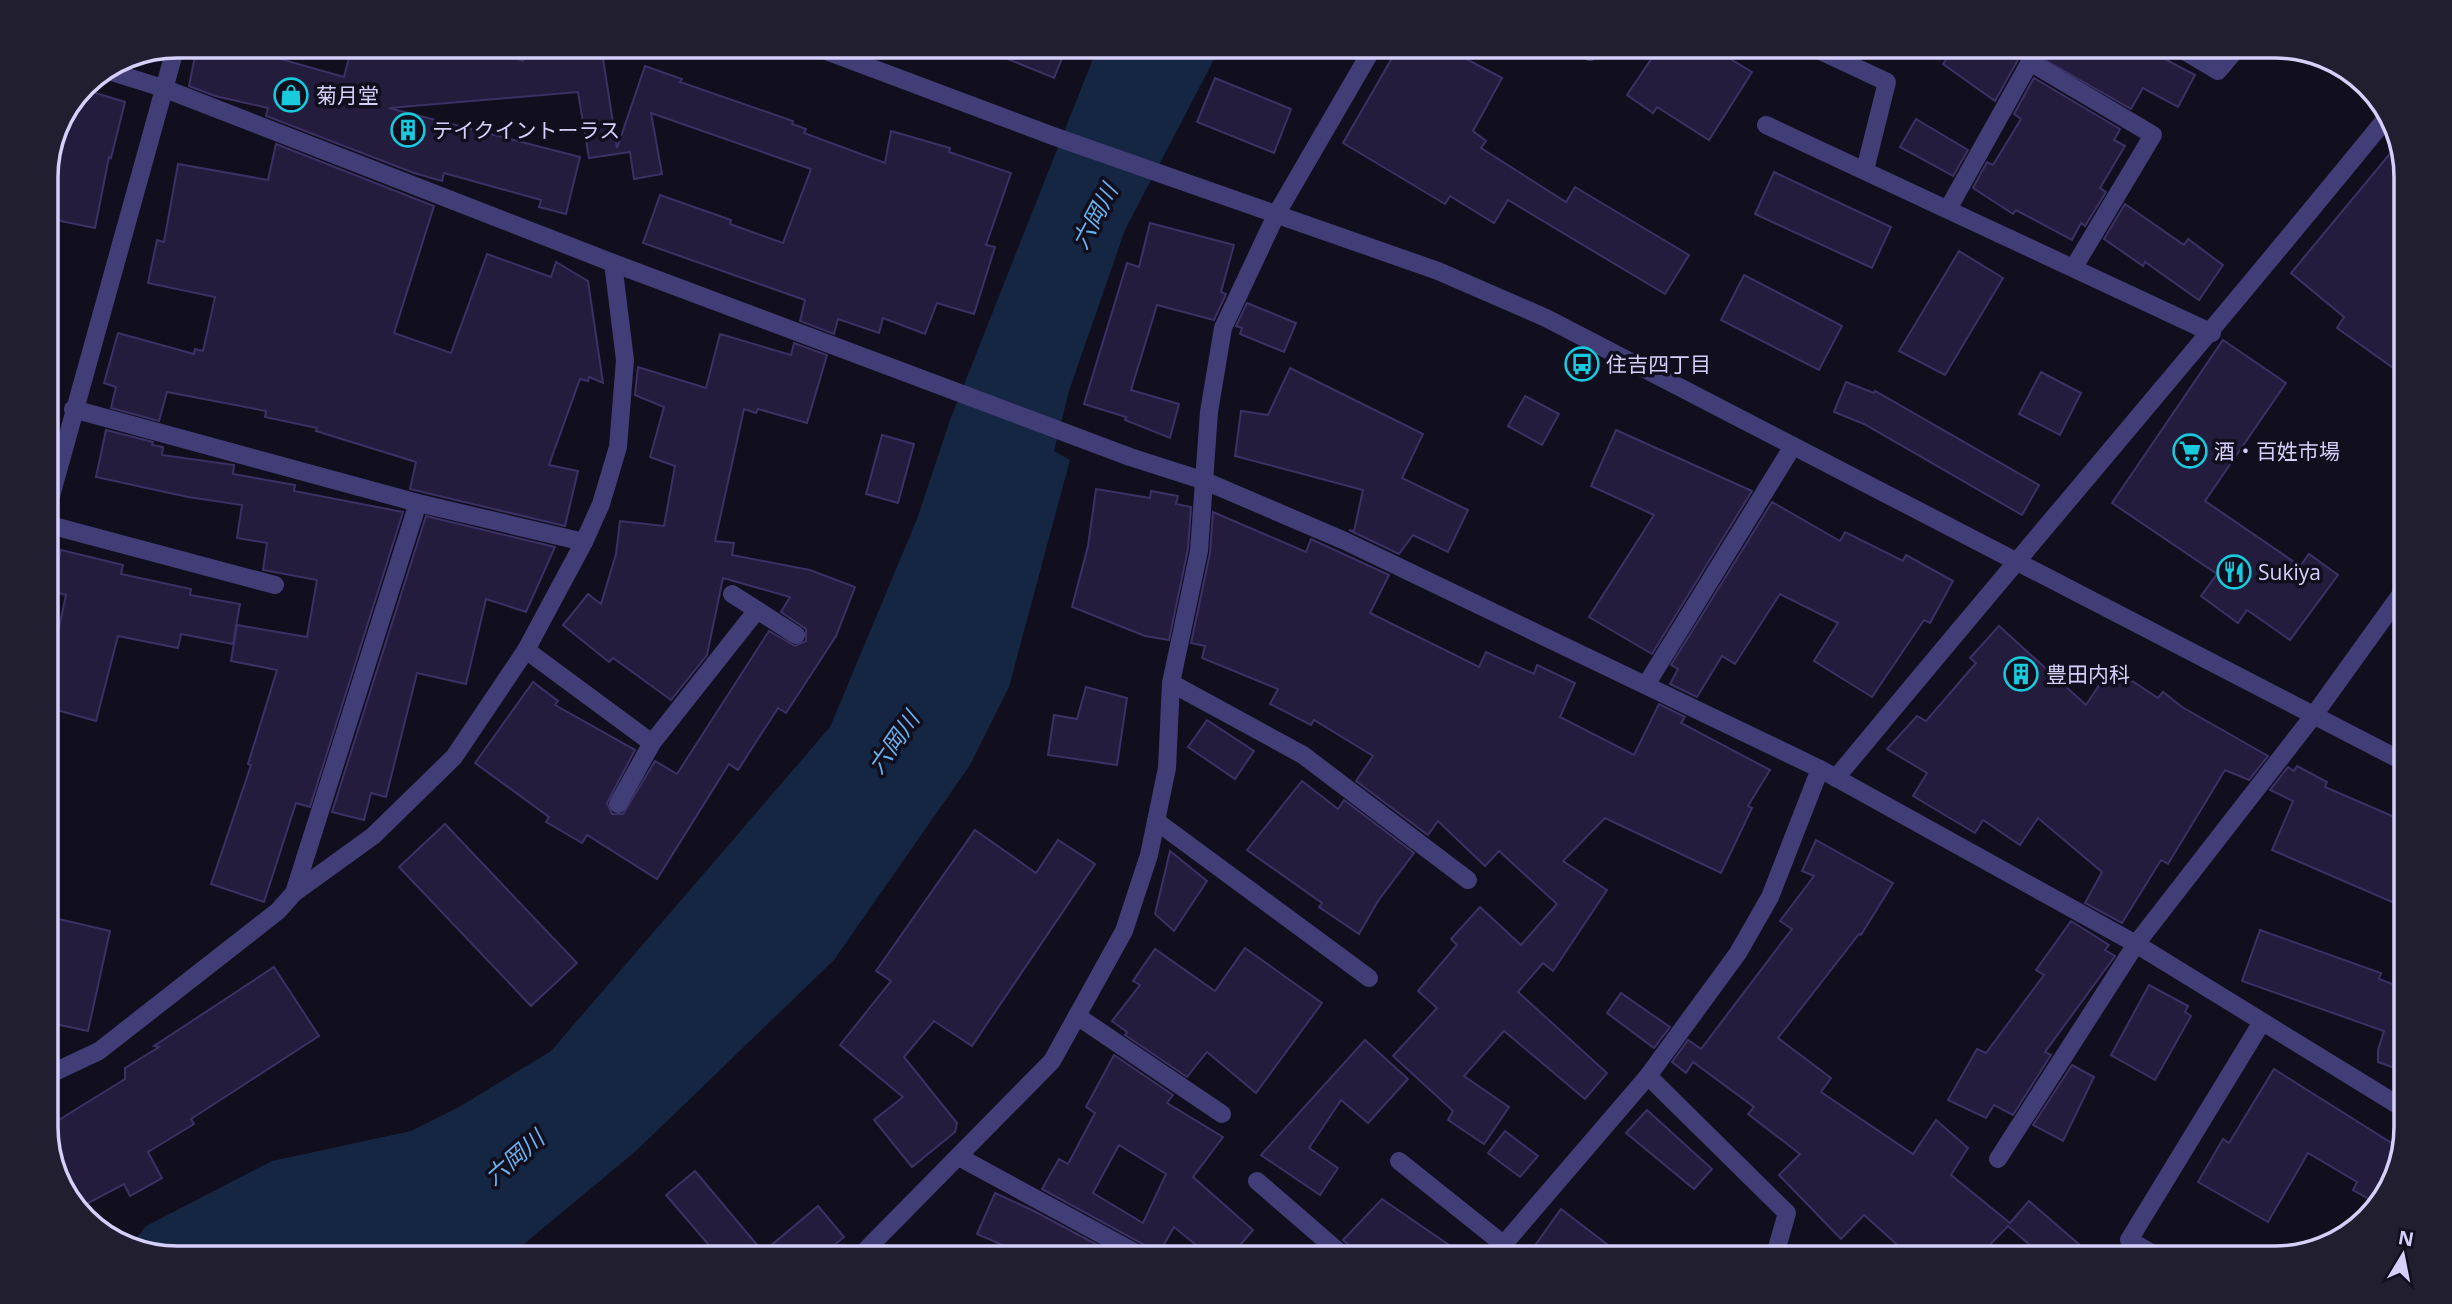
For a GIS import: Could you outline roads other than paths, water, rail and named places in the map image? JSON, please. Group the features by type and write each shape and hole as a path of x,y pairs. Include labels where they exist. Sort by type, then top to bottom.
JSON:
{"street":[{"path":"58,468 172,58"},
{"path":"845,58 1053,136 1438,271 1546,318 2394,757"},
{"path":"870,1246 1052,1061 1124,931 1149,855 1167,768 1171,684 1199,551 1209,412 1223,328 1277,213 1367,58"},
{"path":"1836,58 1887,82 1864,170"},
{"path":"2196,58 2218,71 2229,58"},
{"path":"1948,209 2030,62 2153,135 2074,267"},
{"path":"118,74 163,88 612,263 1205,481 1345,541 1820,769 2136,944 2394,1103"},
{"path":"1836,778 2016,560 2212,332 2382,124"},
{"path":"1766,125 2212,332"},
{"path":"58,1070 99,1051 278,911 293,893 373,836 454,757 526,650 584,542 601,504 618,447 625,360 612,263"},
{"path":"73,410 418,503 584,542"},
{"path":"1646,685 1793,446"},
{"path":"293,893 418,503"},
{"path":"58,527 275,585"},
{"path":"732,594 796,635"},
{"path":"1998,1159 2136,944 2314,715 2394,604"},
{"path":"618,804 652,743 757,610"},
{"path":"526,650 652,743"},
{"path":"1171,684 1303,755 1468,880"},
{"path":"1501,1246 1648,1076 1738,953 1770,897 1820,769"},
{"path":"1156,821 1369,978"},
{"path":"1077,1016 1222,1114"},
{"path":"2139,1246 2129,1240 2262,1022"},
{"path":"1648,1076 1787,1213 1777,1246"},
{"path":"959,1157 1122,1246"},
{"path":"1399,1161 1492,1246"},
{"path":"1257,1181 1332,1246"}],"water":[{"name":"六岡川","path":"1093,58 1215,58 1125,230 1069,391 1054,451 1070,460 1009,687 970,765 834,960 636,1151 521,1246 177,1246 136,1238 146,1226 272,1161 411,1131 459,1107 551,1051 830,727 917,519 950,420"}],"place":[{"name":"菊月堂","path":"291,95"},
{"name":"テイクイントーラス","path":"408,130"},
{"name":"住吉四丁目","path":"1582,364"},
{"name":"酒・百姓市場","path":"2190,451"},
{"name":"Sukiya","path":"2234,572"},
{"name":"豊田内科","path":"2021,674"}]}
